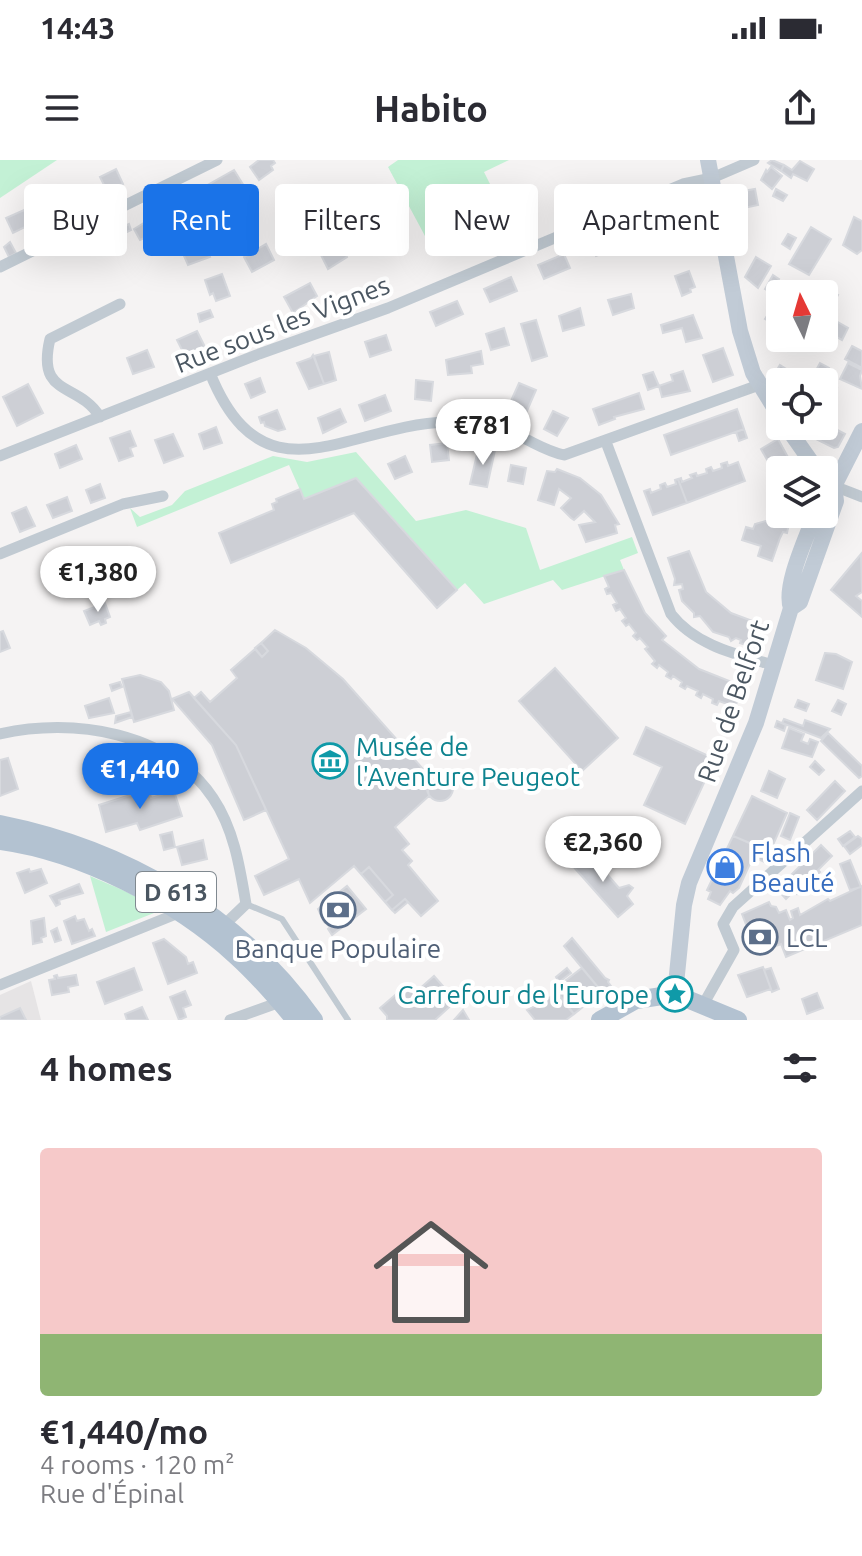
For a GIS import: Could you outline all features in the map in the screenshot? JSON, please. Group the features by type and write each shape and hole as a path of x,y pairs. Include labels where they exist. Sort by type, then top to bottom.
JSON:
{"main road":[{"path":"708,160 740,331 759,385 766,396"},
{"path":"838,469 862,431"},
{"path":"810,528 788,599 791,608 800,602 826,528"},
{"name":"Rue de Belfort","path":"675,994 689,883 756,723 791,608"},
{"name":"D 613","path":"0,824 40,832 97,851 187,907 272,969 314,1020"},
{"name":"D 613","path":"0,841 65,858 187,907"},
{"name":"D 613","path":"219,930 236,955 295,1020"},
{"path":"625,1020 675,994"},
{"path":"600,1020 636,1000 675,994 726,1018"}],"street":[{"path":"0,267 217,160"},
{"name":"Rue sous les Vignes","path":"0,456 210,373 388,308 683,184 712,178 754,160"},
{"path":"100,417 92,404 59,386 51,378 45,359 50,339 120,304"},
{"path":"210,373 229,412 261,442 301,450 326,448 444,422 470,423 517,436 546,452 564,455 759,385"},
{"path":"606,442 671,614 683,629 697,639 773,665"},
{"path":"838,489 862,497"},
{"path":"0,554 123,504 163,496"},
{"path":"0,734 48,729 98,731 151,745 200,781 215,799 230,832 246,904 219,930"},
{"path":"703,1005 734,950 723,924 733,907 862,791"},
{"path":"0,985 187,907"},
{"path":"230,1020 280,1002"}],"lane":[{"path":"246,904 282,919 348,1020"}],"shaded area":[{"path":"31,981 41,1020 0,1020 0,995"}],"green space":[{"path":"0,160 57,160 0,198"},
{"path":"398,160 509,160 484,172 490,184 425,184 425,236 409,206 409,184 397,184 388,167"},
{"path":"356,452 416,521 466,510 526,528 540,570 632,537 638,553 620,560 624,570 562,590 553,580 484,604 465,583 457,590 356,478 304,499 289,465 137,527 130,508 140,517 172,505 185,491 273,456 307,462"},
{"path":"90,876 135,896 154,913 106,932"}],"building":[{"path":"259,160 273,160 275,163 271,166 273,170 259,180 250,167"},
{"path":"772,160 784,165 781,171 768,163"},
{"path":"800,161 814,169 807,181 793,174 791,178 781,171 784,165 792,170"},
{"path":"771,167 782,176 772,189 761,180"},
{"path":"116,169 123,184 104,184 100,177"},
{"path":"234,170 243,184 210,184"},
{"path":"755,189 758,205 748,207 748,190"},
{"path":"776,189 787,195 783,201 773,196"},
{"path":"24,210 24,228 13,233 6,218"},
{"path":"854,217 862,221 862,250 857,254 843,245"},
{"path":"143,224 143,239 140,240 134,229"},
{"path":"811,227 831,239 809,275 789,264"},
{"path":"788,234 796,238 790,249 782,244"},
{"path":"10,242 16,253 9,257 4,247"},
{"path":"266,244 274,260 252,272 244,257 259,256 259,248"},
{"path":"184,256 210,257 188,265"},
{"path":"322,256 347,256 347,257 328,269"},
{"path":"565,256 570,268 544,279 538,265"},
{"path":"756,257 771,266 758,288 745,277"},
{"path":"689,271 695,287 682,296 675,276"},
{"path":"222,274 230,296 216,301 213,293 210,295 205,280"},
{"path":"511,277 517,291 490,302 484,289"},
{"path":"310,283 317,296 293,313 284,297"},
{"path":"631,294 634,308 613,315 608,300"},
{"path":"457,301 463,314 436,326 430,312"},
{"path":"580,308 584,325 563,331 559,316"},
{"path":"210,310 213,317 200,322 198,314"},
{"path":"693,315 702,338 686,342 682,328 663,333 661,325"},
{"path":"536,320 547,356 532,361 521,324"},
{"path":"838,322 848,328 842,340 838,338"},
{"path":"504,328 509,345 491,350 486,334"},
{"path":"197,331 205,347 185,356 177,340"},
{"path":"386,335 391,350 370,357 365,342"},
{"path":"852,346 862,351 862,368 845,359"},
{"path":"723,348 733,375 713,382 703,355"},
{"path":"147,350 154,367 133,374 127,358"},
{"path":"481,351 483,364 471,366 472,373 448,375 446,360"},
{"path":"329,352 336,380 324,384 314,356"},
{"path":"313,355 324,384 309,389 297,363"},
{"path":"848,363 862,370 862,389 840,379"},
{"path":"683,371 690,391 662,397 659,386 673,381 671,375"},
{"path":"653,372 659,386 648,390 643,375"},
{"path":"260,378 265,392 251,398 245,384"},
{"path":"416,380 433,382 431,401 415,399"},
{"path":"519,383 536,390 527,411 510,403"},
{"path":"28,384 43,413 17,426 3,397"},
{"path":"639,393 644,409 614,417 599,425 593,409"},
{"path":"385,395 391,411 365,421 359,405"},
{"path":"340,409 346,422 323,433 318,418"},
{"path":"737,409 744,429 671,455 664,435"},
{"path":"277,410 285,429 278,431 265,426 259,417"},
{"path":"553,411 568,418 557,436 544,429"},
{"path":"216,427 222,443 204,449 199,434"},
{"path":"744,429 747,438 739,441 736,432"},
{"path":"838,430 845,434 838,447 818,440 838,440"},
{"path":"130,431 136,446 130,448 133,456 119,461 110,438"},
{"path":"173,434 183,456 164,463 155,440"},
{"path":"779,440 787,456 766,458 761,449"},
{"path":"447,443 449,460 432,462 430,445"},
{"path":"76,445 82,459 60,468 55,454"},
{"path":"479,446 495,450 487,487 470,484"},
{"path":"405,456 412,472 395,479 388,464"},
{"path":"727,462 728,466 738,462 745,481 687,503 678,479 681,478 682,482 692,478 690,475 707,473 706,469 711,467 713,471 722,468 721,464"},
{"path":"511,465 526,468 523,484 508,481"},
{"path":"557,469 580,478 601,495 619,524 615,525 617,533 586,542 579,525 595,522 584,511 574,520 561,508 571,498 559,489 554,505 538,500 547,471 555,472"},
{"path":"356,478 457,590 437,608 354,513 231,563 219,533 274,510 272,504 277,502 276,499 300,489 304,499"},
{"path":"678,479 687,503 653,515 644,491 650,489 651,493 661,489 660,485 665,483 667,487 676,484 675,480"},
{"path":"100,484 105,498 91,503 86,490"},
{"path":"67,497 72,511 53,518 47,505"},
{"path":"26,507 35,526 20,532 12,513"},
{"path":"766,521 766,528 788,528 780,538 772,561 758,556 761,546 742,540 746,527 753,529 755,524"},
{"path":"689,551 706,592 731,613 763,625 755,648 740,643 741,640 736,638 731,641 729,637 713,632 700,616 694,617 682,601 679,590 683,589 682,584 674,585 668,558"},
{"path":"861,554 862,592 856,596 862,601 862,617 831,590"},
{"path":"624,570 645,613 666,636 662,640 699,669 742,686 734,711 728,709 730,705 719,701 717,705 703,694 701,698 696,695 698,691 687,686 685,689 680,686 682,682 673,676 671,679 666,676 668,672 652,664 655,661 645,649 648,647 640,638 637,640 633,636 636,633 622,621 626,618 620,609 616,611 613,605 617,603 605,589 609,587 604,576"},
{"path":"105,603 110,617 105,619 106,623 101,625 99,621 90,625 84,611"},
{"name":"Musée de l'Aventure Peugeot","path":"275,630 306,648 343,679 431,778 427,785 429,796 395,827 409,844 402,850 412,861 408,865 438,901 421,916 405,899 392,910 385,902 393,895 369,867 361,874 354,866 310,903 299,879 264,895 255,876 289,859 236,745 194,698 201,692 210,702 237,678 231,670 255,649 262,657 268,651 261,643"},
{"path":"3,631 10,648 0,652 0,632"},
{"path":"261,643 268,651 262,657 255,648"},
{"path":"825,653 836,654 852,662 843,689 816,680"},
{"path":"555,668 618,738 582,771 519,701"},
{"path":"140,675 161,682 169,691 174,710 134,722 122,679"},
{"path":"120,682 122,687 112,691 110,685"},
{"path":"189,692 236,745 266,810 244,820 212,745 172,699"},
{"path":"109,698 114,713 89,718 85,706"},
{"path":"798,700 809,704 806,711 795,707"},
{"path":"838,700 846,704 841,715 832,711"},
{"path":"131,712 132,717 115,723 116,716"},
{"path":"784,719 803,726 805,720 830,729 821,738 782,723"},
{"path":"777,721 786,725 784,731 775,727"},
{"path":"646,727 715,759 685,824 644,805 662,767 634,754"},
{"path":"789,728 804,734 801,741 808,744 810,739 818,742 812,757 782,748"},
{"path":"828,733 862,766 862,776 859,778 821,741"},
{"path":"8,758 18,789 0,796 0,760"},
{"path":"815,761 824,770 819,775 810,767"},
{"path":"769,771 785,779 777,798 761,791"},
{"path":"440,775 449,779 453,788 449,797 440,801 431,797 427,788 431,779"},
{"path":"835,781 845,791 817,820 807,810"},
{"path":"149,789 151,798 174,791 182,816 140,830 137,823 106,832 99,805"},
{"path":"752,796 787,813 770,852 733,836"},
{"path":"790,813 799,817 790,840 781,836"},
{"path":"850,831 855,837 843,846 838,839"},
{"path":"172,832 175,847 164,850 160,835"},
{"path":"733,836 772,852 767,863 753,857 739,888 733,893 730,891 720,905 708,899 711,892 707,890"},
{"path":"858,836 862,839 862,845 850,854 844,846"},
{"path":"203,840 207,859 182,865 177,847"},
{"path":"821,845 832,856 797,894 794,891 786,899 777,889"},
{"path":"587,851 619,888 629,885 633,888 627,896 633,904 618,917 571,864"},
{"path":"850,860 861,887 850,890 840,864"},
{"path":"369,867 393,895 385,902 361,874"},
{"path":"29,869 30,872 41,869 47,883 25,893 17,873"},
{"path":"79,884 83,893 59,900 60,904 56,906 50,896"},
{"path":"347,886 366,909 332,935 318,909"},
{"path":"862,886 862,925 786,957 781,944 757,953 742,914 769,902 779,913 786,910 790,920 793,918 791,911 798,908 800,915 828,899 830,901"},
{"path":"405,899 408,902 395,913 392,910"},
{"path":"75,916 77,921 84,919 95,936 72,944 64,921"},
{"path":"44,918 46,936 41,938 42,942 33,944 31,921"},
{"path":"57,928 61,940 55,942 51,931"},
{"path":"572,938 611,986 602,992 564,946"},
{"path":"164,939 186,957 188,964 193,962 197,973 168,984 153,943"},
{"path":"763,967 771,989 747,997 738,975"},
{"path":"134,968 142,990 105,1004 97,982"},
{"path":"567,968 571,973 559,982 556,977"},
{"path":"582,968 602,992 584,1006 565,981"},
{"path":"771,968 779,989 772,992 764,970"},
{"path":"57,975 58,978 76,975 78,985 68,987 69,992 52,995 49,980"},
{"path":"434,976 456,1001 435,1020 387,1020 380,1008 409,983 417,991"},
{"path":"565,981 584,1006 574,1014 555,989"},
{"path":"185,991 191,1005 183,1008 186,1017 179,1020 170,997"},
{"path":"817,993 823,1008 807,1014 802,999"},
{"path":"556,994 574,1014 566,1020 535,1020 527,1010"},
{"path":"142,1007 148,1020 127,1020 125,1014"},
{"path":"20,1008 26,1020 0,1020 0,1017"},
{"path":"463,1010 469,1020 454,1020"}],"place":[{"name":"Musée de l'Aventure Peugeot","path":"330,761"},
{"name":"Flash Beauté","path":"725,867"},
{"name":"Banque Populaire","path":"338,910"},
{"name":"LCL","path":"760,937"},
{"name":"Carrefour de l'Europe","path":"675,994"}]}
